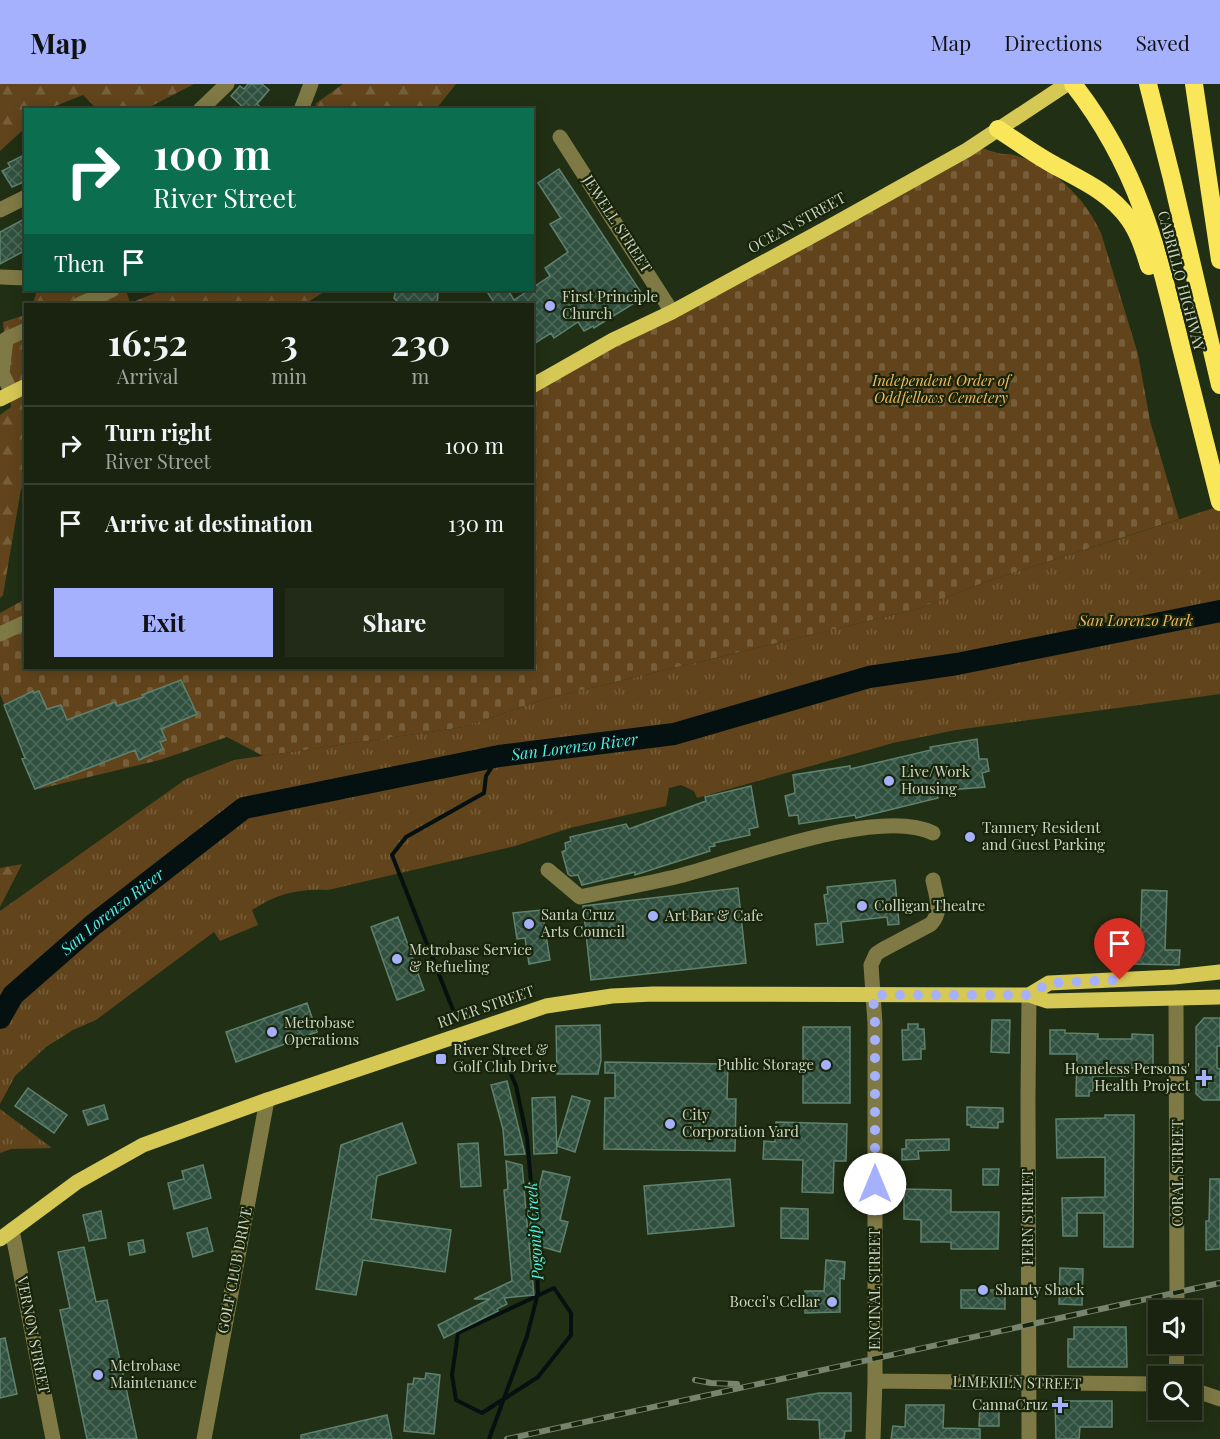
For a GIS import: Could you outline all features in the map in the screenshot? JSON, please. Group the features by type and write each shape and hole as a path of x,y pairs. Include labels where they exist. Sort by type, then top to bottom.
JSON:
{"highway":[{"name":"CABRILLO HIGHWAY","path":"1072,84 1093,111 1128,171 1149,224 1220,502"},
{"name":"CABRILLO HIGHWAY","path":"1148,84 1220,386"},
{"path":"1194,84 1220,260"},
{"path":"998,129 1101,191 1129,219 1145,254 1198,413"}],"main road":[{"name":"OCEAN STREET","path":"534,384 613,340 672,312 836,224 967,150 1067,84"},
{"name":"RIVER STREET","path":"1029,995 1049,983 1174,977 1220,972"},
{"name":"RIVER STREET","path":"6,1235 77,1182 143,1145 267,1100 546,1006 612,996 653,994 1029,995 1047,1001 1220,997"}],"street":[{"path":"202,108 227,84"},
{"path":"302,108 310,84"},
{"name":"JEWELL STREET","path":"560,137 672,312"},
{"path":"0,210 24,198"},
{"path":"0,277 24,278"},
{"path":"82,303 110,291"},
{"path":"12,393 2,373 6,339 24,331"},
{"path":"0,634 24,623"},
{"path":"548,870 580,897 680,876 768,849 864,827 922,827 933,832"},
{"name":"ENCINAL STREET","path":"873,1439 875,1034 871,965 876,954 936,919 939,908 933,880"},
{"name":"FERN STREET","path":"1029,995 1029,1439"},
{"name":"CORAL STREET","path":"1176,998 1177,1300"},
{"name":"GOLF CLUB DRIVE","path":"204,1439 267,1100"},
{"name":"VERNON STREET","path":"6,1235 53,1439"},
{"name":"LIMEKILN STREET","path":"875,1381 1148,1384"},
{"path":"1202,1393 1220,1399"}],"green space":[{"path":"0,84 194,84 148,108 96,108 83,95 50,108 24,108 24,129 0,151"},
{"path":"343,84 456,84 437,108 318,108 315,104"},
{"name":"Independent Order of Oddfellows Cemetery","path":"976,146 1015,155 1031,161 1056,176 1077,196 1101,233 1138,354 1150,421 1179,519 985,582 918,609 545,699 464,727 263,756 227,737 160,760 39,789 0,694 0,613 24,600 24,669 534,669 534,376 613,340"},
{"path":"37,291 126,291 130,303 33,303"},
{"path":"160,291 325,291 307,303 130,303"},
{"path":"24,315 24,487 21,489 3,595 0,598 0,415 11,407 3,322"},
{"name":"San Lorenzo Park","path":"1220,506 1220,694 956,730 893,743 697,798 694,791 681,785 669,788 666,806 570,828 515,846 328,890 298,891 279,896 252,910 258,925 220,941 214,932 96,1020 73,1030 46,1047 15,1076 0,1104 0,911 186,779 234,760 464,727 545,699 918,609 985,582"},
{"path":"22,864 0,907 0,868"},
{"path":"0,1109 52,1148 11,1149 0,1153"}],"building":[{"path":"248,84 262,84 269,90 257,104 262,108 244,108 231,96 240,86 244,89"},
{"path":"24,155 24,182 12,187 2,171 10,167 8,163"},
{"path":"559,169 644,297 594,328 593,326 584,331 578,322 554,338 551,333 534,344 534,303 494,303 487,291 509,291 514,300 528,291 534,291 534,287 550,276 545,268 568,252 550,224 561,218 538,183"},
{"path":"24,219 24,251 0,264 0,232"},
{"path":"396,291 436,291 438,294 437,303 398,303 394,298"},
{"path":"181,680 197,714 161,729 166,740 160,742 163,749 139,760 135,750 35,789 22,759 25,758 4,705 33,691 34,693 39,691 47,709 61,705 67,720 115,702 117,706 143,697 142,695"},
{"name":"Live/Work Housing","path":"977,739 979,759 987,759 989,771 982,773 985,787 936,791 938,798 856,818 855,815 799,824 798,815 789,816 785,796 795,793 793,775 850,766 850,769 931,750 930,747"},
{"path":"751,786 758,827 749,829 750,835 714,843 715,846 709,847 710,851 635,875 635,872 582,885 578,875 568,874 562,852 566,850 565,843 571,841 570,837 626,824 629,829 706,801 705,797"},
{"name":"Colligan Theatre","path":"895,880 899,924 888,925 887,917 841,922 843,942 817,945 815,924 828,923 824,895 828,894 827,887"},
{"path":"738,888 746,963 591,980 583,906"},
{"path":"1142,890 1167,891 1165,950 1180,950 1179,965 1134,964 1134,950 1140,950"},
{"name":"Santa Cruz Arts Council","path":"542,910 550,960 529,964 525,938 517,939 513,913"},
{"name":"Metrobase Service & Refueling","path":"398,917 424,990 397,1000 371,927"},
{"name":"Metrobase Operations","path":"307,1003 317,1032 236,1062 226,1032"},
{"path":"1204,1018 1220,1018 1217,1068 1220,1069 1220,1100 1203,1100 1196,1094 1196,1027"},
{"path":"992,1020 1010,1020 1009,1053 991,1052"},
{"path":"908,1024 918,1024 918,1029 924,1029 925,1049 921,1049 921,1059 903,1060 902,1030 908,1030"},
{"path":"600,1025 601,1060 598,1074 557,1074 556,1026"},
{"name":"Public Storage","path":"803,1027 850,1027 850,1103 803,1103"},
{"path":"1050,1030 1098,1034 1098,1039 1132,1039 1132,1034 1153,1035 1153,1068 1125,1068 1125,1076 1093,1076 1093,1091 1089,1091 1089,1096 1076,1096 1077,1054 1050,1054"},
{"name":"City Corporation Yard","path":"605,1062 728,1064 727,1099 736,1099 735,1151 604,1149 605,1098 615,1098 615,1073 605,1073"},
{"path":"507,1081 525,1154 505,1155 503,1129 491,1085"},
{"path":"28,1088 67,1115 54,1133 15,1106"},
{"path":"572,1096 590,1101 575,1152 557,1146"},
{"path":"555,1097 557,1153 534,1154 532,1098"},
{"path":"104,1105 108,1119 88,1125 83,1111"},
{"path":"967,1107 1003,1108 1003,1122 998,1122 998,1128 971,1127 967,1125"},
{"path":"1105,1115 1134,1115 1133,1247 1104,1247 1104,1213 1077,1213 1077,1236 1063,1236 1062,1198 1105,1197 1105,1157 1057,1158 1056,1119 1105,1118"},
{"path":"776,1122 847,1124 846,1161 834,1161 833,1193 802,1192 803,1160 763,1159 764,1141 775,1142"},
{"path":"402,1123 416,1163 377,1176 371,1219 451,1230 445,1272 363,1260 356,1295 316,1289 341,1145"},
{"path":"949,1139 949,1150 918,1151 919,1159 902,1160 902,1149 906,1149 906,1140"},
{"path":"478,1143 481,1186 461,1187 458,1144"},
{"path":"506,1161 522,1165 528,1234 543,1171 570,1177 560,1220 568,1222 560,1252 529,1243 534,1295 504,1298 507,1304 497,1309 498,1311 444,1338 438,1325 490,1299 474,1299 512,1281 504,1190 508,1189"},
{"path":"203,1165 211,1198 174,1209 168,1183 184,1179 182,1171"},
{"path":"983,1169 999,1169 998,1185 983,1185"},
{"path":"730,1179 734,1226 648,1234 644,1186"},
{"path":"1210,1179 1220,1179 1220,1249 1206,1250 1206,1221 1209,1221"},
{"path":"904,1189 951,1190 951,1212 999,1212 998,1249 951,1249 951,1242 921,1242 921,1220 904,1219"},
{"path":"781,1208 808,1209 808,1239 781,1238"},
{"path":"101,1211 106,1238 89,1241 83,1215"},
{"path":"207,1228 213,1251 193,1257 187,1233"},
{"path":"143,1240 145,1252 130,1255 128,1243"},
{"name":"Metrobase Maintenance","path":"84,1247 96,1302 107,1300 137,1439 87,1439 60,1310 70,1308 58,1252"},
{"path":"826,1260 845,1262 844,1279 840,1278 840,1312 805,1313 805,1291 824,1291"},
{"path":"1060,1268 1083,1269 1082,1305 1059,1304"},
{"path":"961,1290 1005,1290 1005,1309 961,1308"},
{"path":"1074,1327 1126,1327 1127,1367 1068,1367 1068,1339 1074,1339"},
{"path":"5,1338 17,1394 0,1398 0,1339"},
{"path":"426,1373 440,1375 434,1434 404,1431 408,1384 413,1384 414,1378 425,1379"},
{"path":"819,1393 851,1393 851,1431 845,1431 844,1439 820,1439 819,1420 788,1419 787,1399"},
{"path":"1055,1401 1112,1401 1112,1427 1080,1427 1079,1439 1056,1439"},
{"path":"906,1405 944,1405 943,1428 980,1429 980,1439 891,1439 893,1426 905,1427"},
{"path":"984,1405 996,1405 996,1411 999,1411 999,1426 979,1426 980,1410 984,1410"},
{"path":"387,1415 392,1439 301,1439 301,1435"}],"waterway":[{"name":"San Lorenzo River","path":"0,1018 13,995 93,925 244,808 499,756 674,734 869,677 957,664 1220,611"},
{"name":"Pogonip Creek","path":"455,1015 392,855 406,837 484,793 486,776 499,756"},
{"name":"Pogonip Creek","path":"473,1050 499,1046 516,1086 527,1138 534,1216"},
{"name":"Pogonip Creek","path":"489,1439 527,1336 538,1293 536,1241"},
{"path":"554,1288 571,1313 571,1335 538,1377 482,1413 456,1400 452,1375 458,1333 554,1288"}],"railway":[{"path":"507,1439 1220,1283"},
{"path":"695,1380 737,1384"}],"place":[{"name":"First Principle Church","path":"550,306"},
{"name":"Live/Work Housing","path":"889,781"},
{"name":"Tannery Resident and Guest Parking","path":"970,837"},
{"name":"Colligan Theatre","path":"862,906"},
{"name":"Art Bar & Cafe","path":"653,916"},
{"name":"Santa Cruz Arts Council","path":"529,924"},
{"name":"Metrobase Service & Refueling","path":"397,959"},
{"name":"Metrobase Operations","path":"272,1032"},
{"name":"River Street & Golf Club Drive","path":"441,1059"},
{"name":"Public Storage","path":"826,1065"},
{"name":"Homeless Persons' Health Project","path":"1204,1078"},
{"name":"City Corporation Yard","path":"670,1124"},
{"name":"Shanty Shack","path":"983,1290"},
{"name":"Bocci's Cellar","path":"832,1302"},
{"name":"Metrobase Maintenance","path":"98,1375"},
{"name":"CannaCruz","path":"1060,1405"}],"route":[{"path":"875,1184 873,995 1029,995 1049,983 1120,980"}]}
